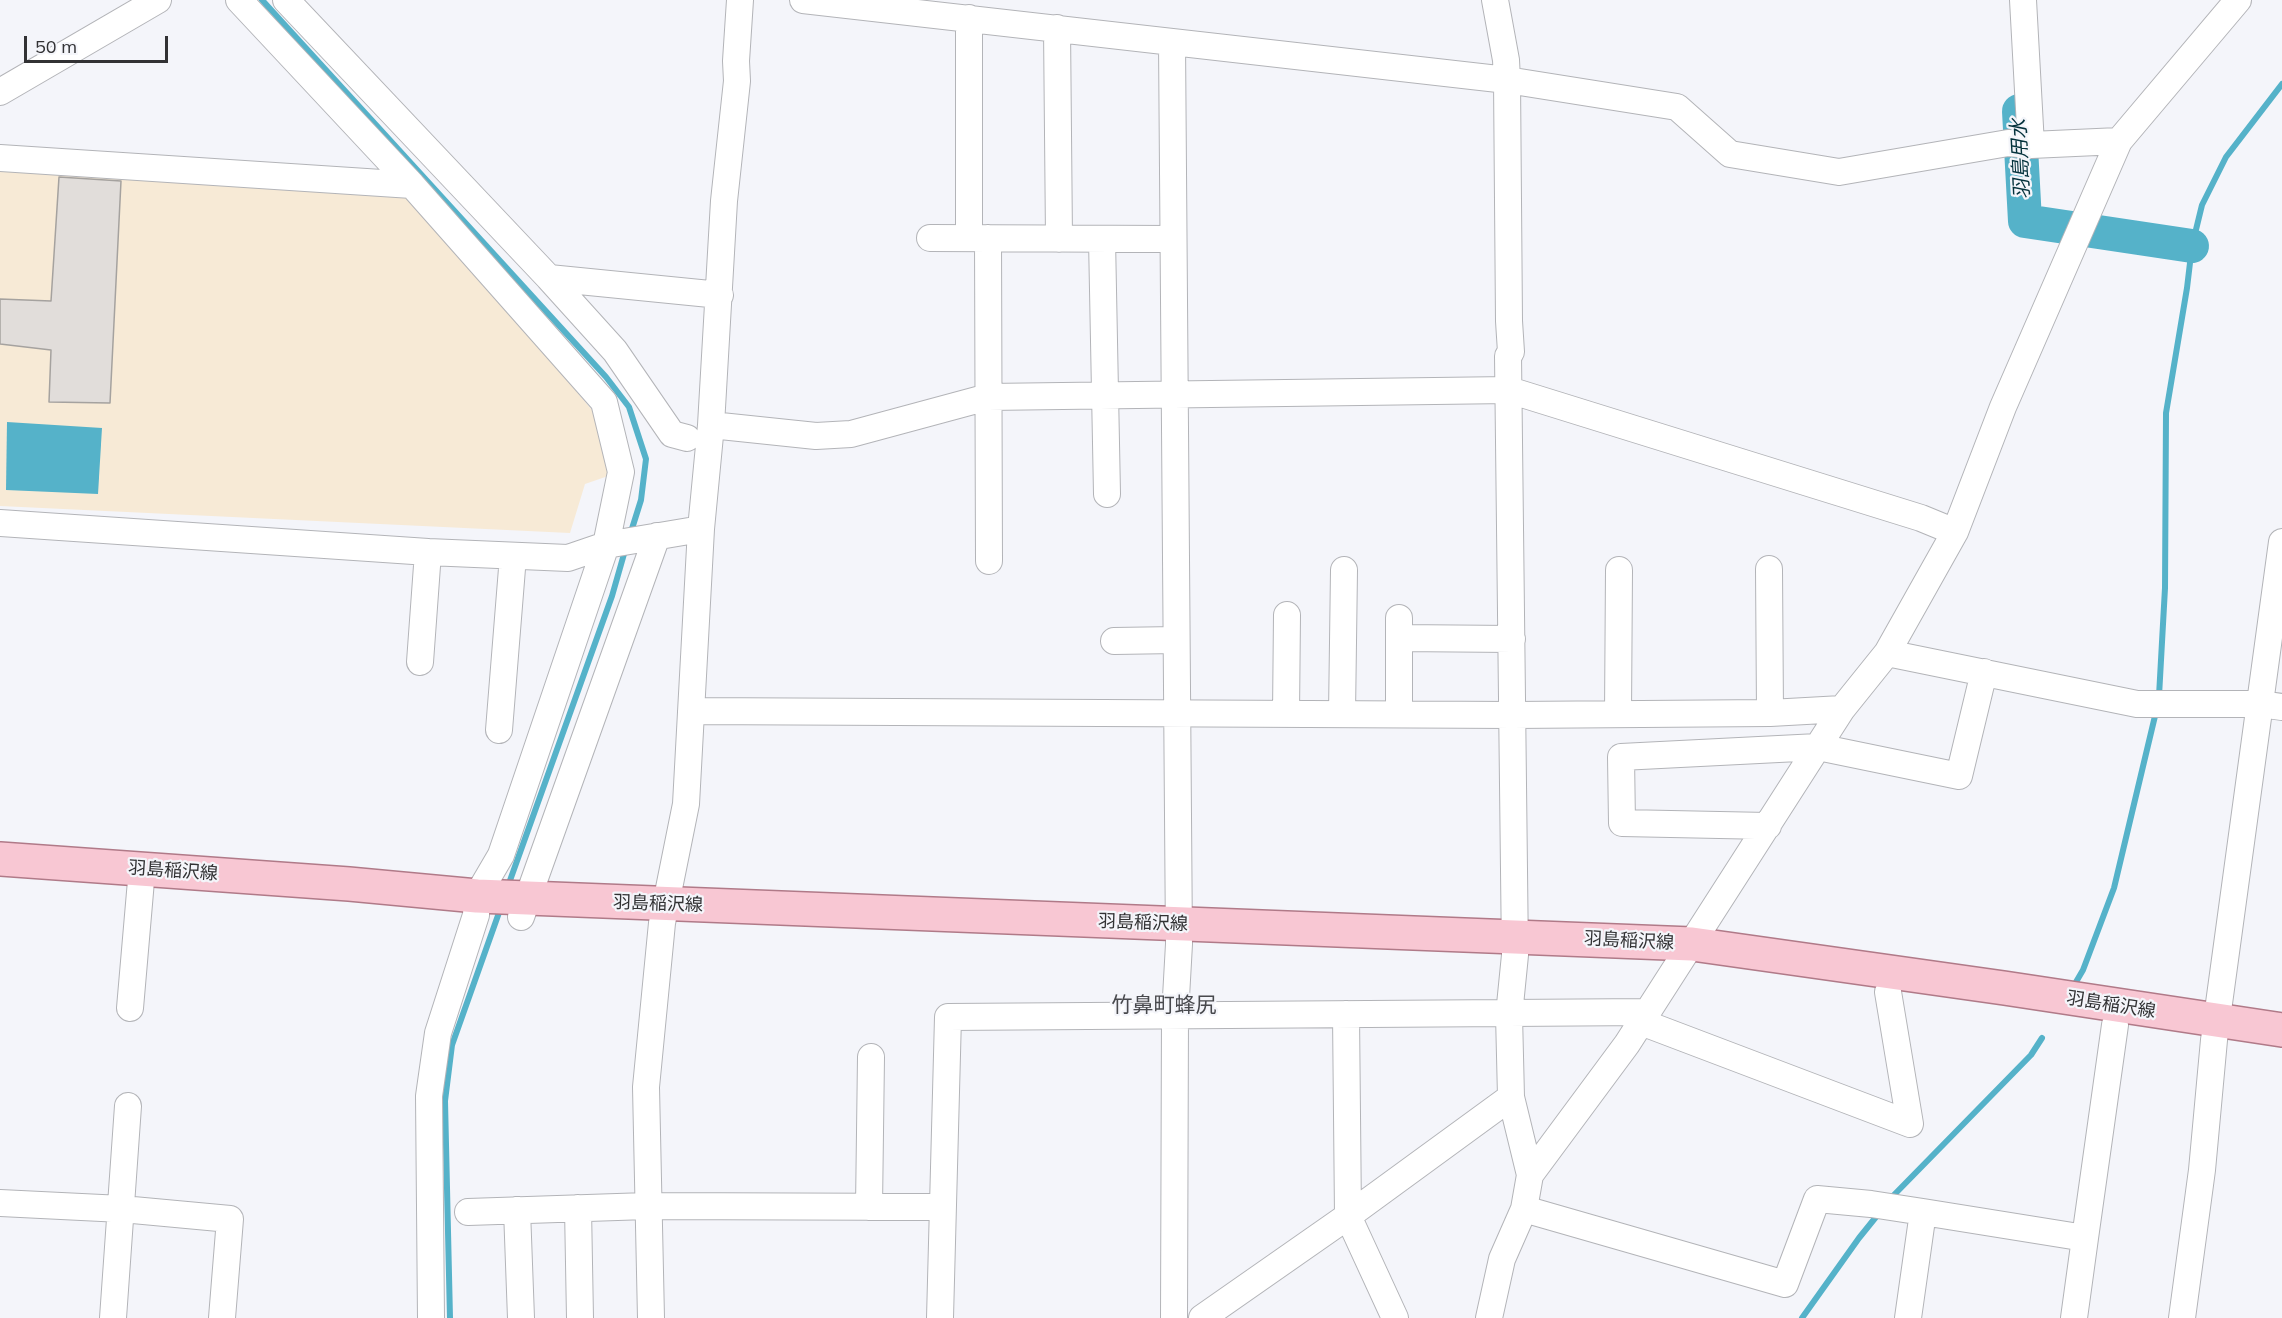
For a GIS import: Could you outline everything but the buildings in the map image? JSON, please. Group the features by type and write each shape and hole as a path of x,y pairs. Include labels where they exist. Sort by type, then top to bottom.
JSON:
{"main road":[{"name":"羽島稲沢線","path":"0,859 141,879 501,906 1515,946 1686,955 2004,988 2216,1031 2282,1050"},
{"name":"羽島稲沢線","path":"0,879 141,879"},
{"name":"羽島稲沢線","path":"1686,955 1888,992 2115,1025 2216,1031 2282,1030"}],"street":[{"path":"0,92 158,0"},
{"path":"239,0 412,185 604,402 621,472 630,541 501,906 438,1033 429,1096 431,1318"},
{"path":"286,0 615,351 672,434 687,438"},
{"path":"651,1318 646,1087 664,914 686,804 701,529 711,425 724,201 737,81 740,0"},
{"path":"803,0 1507,80 1677,107 1730,154 1839,172 2023,144 2119,141"},
{"path":"1489,1318 1502,1259 1524,1209 1530,1175 1511,1097 1509,1015 1515,946 1507,80 1506,60 1494,0"},
{"path":"2023,0 2023,144"},
{"path":"1530,1175 1645,1017 1842,709 1887,652 1955,532 2003,407 2119,141 2238,0"},
{"path":"969,18 988,397 989,561"},
{"path":"1057,28 1059,239"},
{"path":"1172,42 1178,934 1175,1015 1174,1318"},
{"path":"0,158 412,185"},
{"path":"930,238 1173,239"},
{"path":"1102,239 1107,494"},
{"path":"549,278 720,295"},
{"path":"711,425 816,436 851,434 988,397 1509,390 1921,518 1955,532"},
{"path":"0,523 428,552 568,558 630,541 701,529"},
{"path":"501,906 501,855 630,541"},
{"path":"2182,1318 2202,1170 2216,1031 2271,706 2282,542"},
{"path":"420,662 428,552"},
{"path":"500,730 513,556"},
{"path":"1768,569 1770,713"},
{"path":"1342,714 1344,570"},
{"path":"1618,714 1619,570"},
{"path":"1286,714 1287,615"},
{"path":"1399,714 1399,628 1512,639"},
{"path":"1114,640 1176,639"},
{"path":"1887,652 2137,704 2271,706"},
{"path":"1768,826 1622,823 1621,757 1818,747 1959,776 1984,672"},
{"path":"691,711 1512,715 1770,713 1842,709"},
{"path":"129,1008 141,879"},
{"path":"940,1318 948,1017 1347,1014 1645,1017 1910,1124 1888,992"},
{"path":"1347,1014 1348,1216 1395,1318"},
{"path":"2074,1318 2115,1025"},
{"path":"869,1207 871,1057"},
{"path":"1202,1318 1348,1216 1511,1097"},
{"path":"113,1318 128,1106"},
{"path":"1524,1209 1785,1284 1817,1199 1883,1206 2085,1238"},
{"path":"0,1203 122,1209 230,1219 222,1318"},
{"path":"468,1212 647,1206 943,1207"},
{"path":"578,1208 580,1318"},
{"path":"517,1210 521,1318"},
{"path":"1908,1318 1923,1212"}],"shaded area":[{"path":"0,165 408,191 592,410 611,475 585,484 570,533 0,506"}],"water":[{"path":"7,422 102,428 98,494 6,490"}],"waterway":[{"path":"262,0 606,377 629,407 646,459 641,500 630,535"},
{"path":"2159,696 2165,588 2166,413 2192,246 2202,205 2226,157 2282,84"},
{"name":"羽島用水","path":"2019,111 2025,221 2192,246"},
{"path":"508,886 612,596 626,547"},
{"path":"2076,982 2083,970 2114,888 2155,716"},
{"path":"450,1318 445,1101 452,1045 501,907"},
{"path":"1890,1199 2031,1055 2042,1038"},
{"path":"1802,1318 1880,1212"}],"district":[{"name":"竹鼻町蜂尻","path":"1164,1006"}]}
